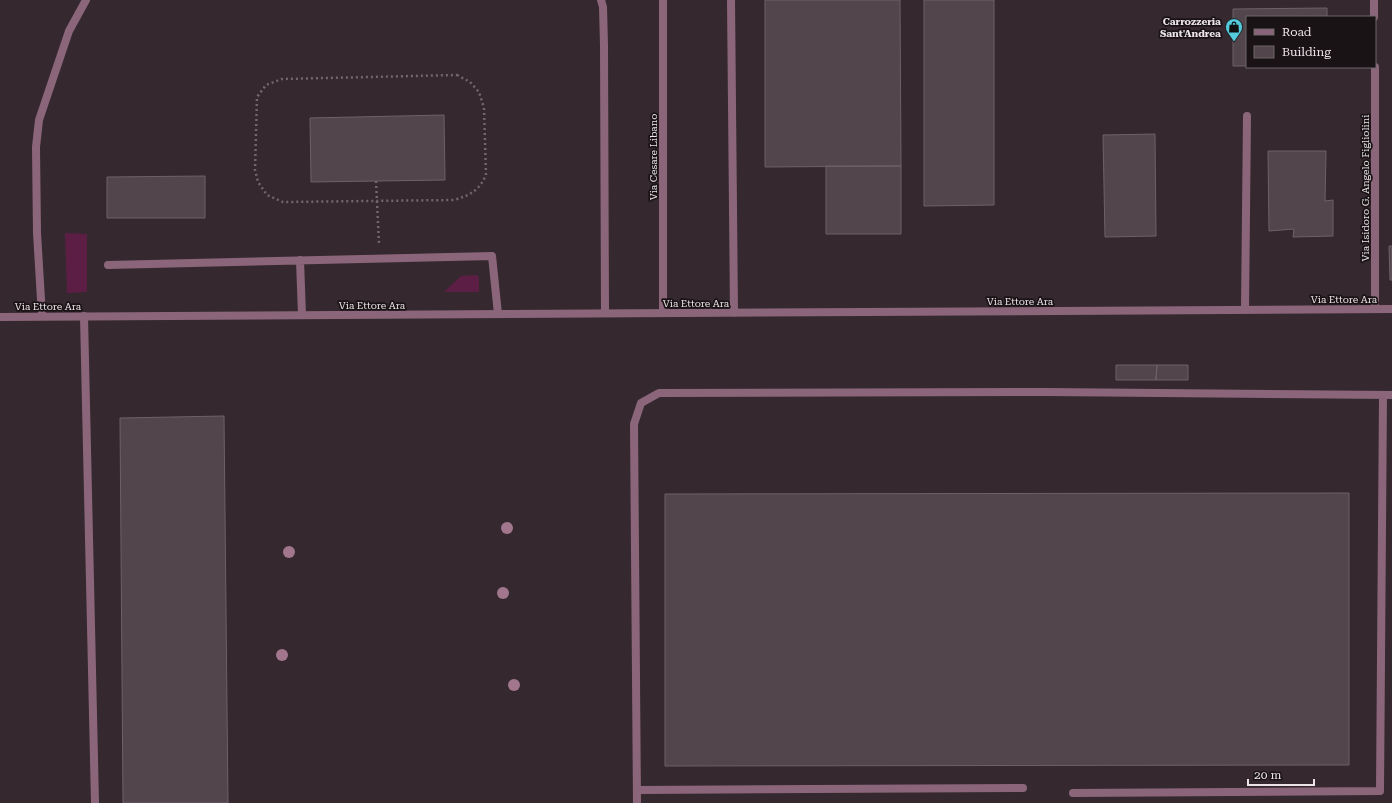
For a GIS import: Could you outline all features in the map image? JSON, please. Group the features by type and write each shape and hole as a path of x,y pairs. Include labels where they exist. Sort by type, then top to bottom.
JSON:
{"street":[{"path":"42,316 37,225 36,147 39,120 69,31 86,0"},
{"path":"601,0 603,7 604,45 605,313"},
{"name":"Via Cesare Libano","path":"663,0 663,313"},
{"path":"731,0 734,313"},
{"path":"1374,0 1374,16"},
{"name":"Via Isidoro G. Angelo Figliolini","path":"1375,68 1375,309"},
{"path":"1245,309 1247,116"},
{"path":"108,265 492,256 498,314"},
{"path":"300,260 302,315"},
{"name":"Via Ettore Ara","path":"0,317 1392,309"},
{"path":"84,316 95,803"},
{"path":"637,803 634,424 641,403 659,393 1047,392 1392,395"},
{"path":"1073,794 1380,792 1383,395"},
{"path":"638,790 1023,788"}],"path":[{"path":"457,75 470,82 478,92 484,108 486,175 481,185 469,195 454,200 377,201 283,202 267,195 258,182 255,170 257,97 266,85 282,79 457,75"},
{"path":"376,181 380,259"}],"shaded area":[{"path":"65,233 87,234 87,292 67,293"},
{"path":"477,275 479,278 479,292 444,292 461,276"}],"building":[{"path":"765,0 900,0 901,166 765,167"},
{"path":"924,0 994,0 994,205 924,206"},
{"path":"1327,8 1327,16 1246,16 1246,66 1233,66 1233,9"},
{"path":"444,115 445,180 311,182 310,118"},
{"path":"1155,134 1156,236 1105,237 1103,135"},
{"path":"1268,151 1326,151 1325,201 1333,200 1333,236 1293,237 1294,229 1269,231"},
{"path":"826,166 901,166 901,234 826,234"},
{"path":"205,176 205,218 107,218 107,177"},
{"path":"1389,246 1392,246 1392,280 1390,280"},
{"path":"1116,365 1157,365 1156,380 1116,380"},
{"path":"1157,365 1188,365 1188,380 1156,380"},
{"path":"224,416 228,803 123,803 120,418"},
{"path":"1349,493 1349,765 665,766 665,494"}],"place":[{"name":"Carrozzeria Sant'Andrea","path":"1234,42"}]}
